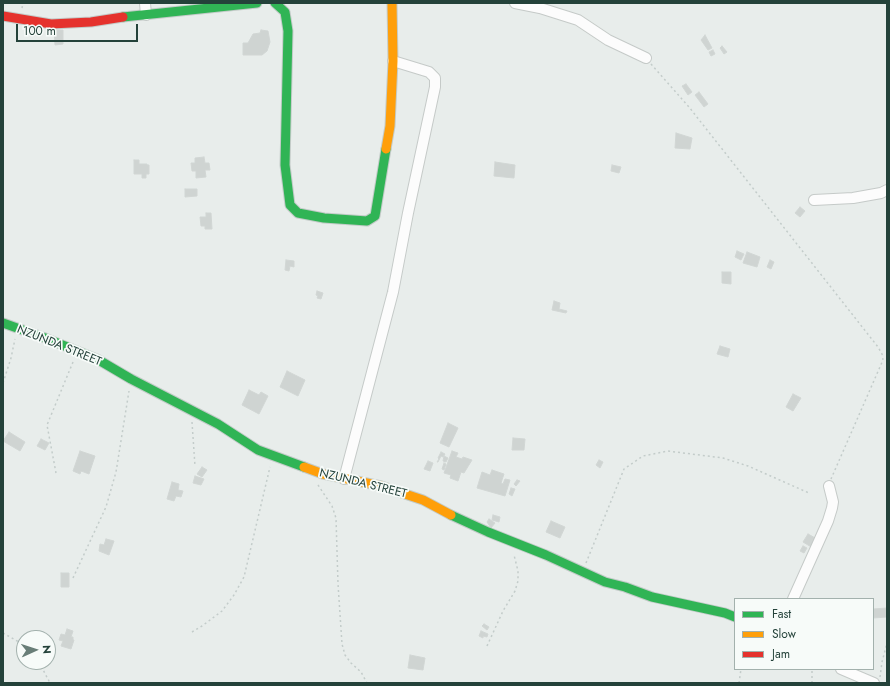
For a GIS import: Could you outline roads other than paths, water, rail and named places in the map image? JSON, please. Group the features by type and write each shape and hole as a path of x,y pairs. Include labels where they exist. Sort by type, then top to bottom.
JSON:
{"street":[{"path":"145,3 146,15"},
{"path":"3,16 51,24 91,22 257,3"},
{"path":"275,3 285,12 288,31 285,165 290,205 298,213 324,218 367,221 375,216 390,126 393,61 392,3"},
{"path":"515,3 540,8 578,20 608,40 646,58"},
{"path":"344,479 393,292 434,87 435,78 429,72 393,61"},
{"path":"814,200 853,198 881,193 887,190"},
{"name":"NZUNDA STREET","path":"3,323 97,359 131,380 218,424 258,450 308,470 382,486 423,500 444,512 488,532 539,552 606,582 652,597 725,613 734,617"},
{"path":"793,598 828,521 833,502 829,486"},
{"path":"843,670 874,683"}]}
